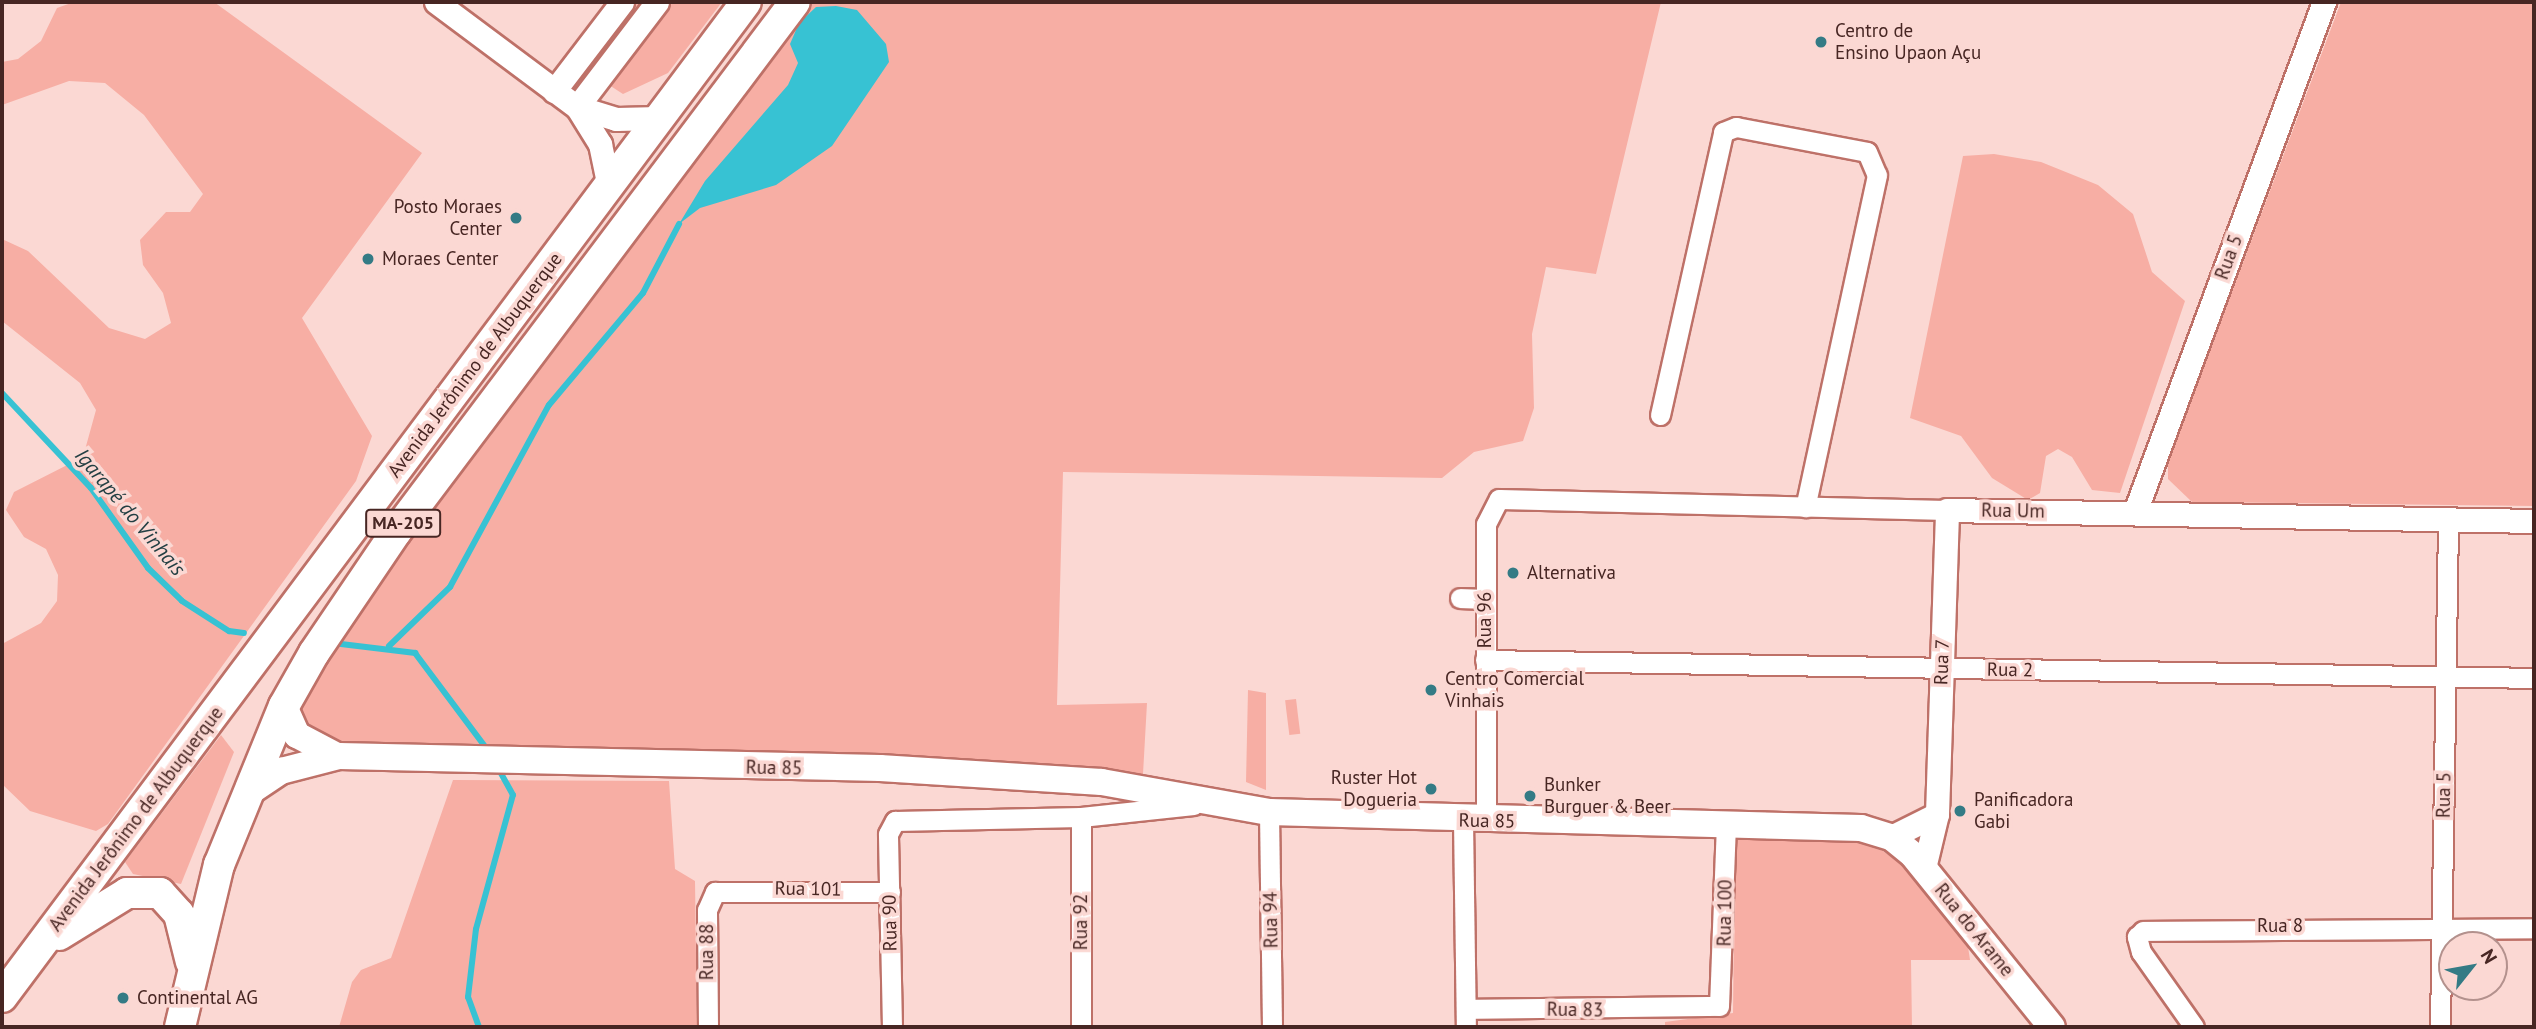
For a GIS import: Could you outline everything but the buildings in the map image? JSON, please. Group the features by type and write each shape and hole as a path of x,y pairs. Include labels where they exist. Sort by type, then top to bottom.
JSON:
{"main road":[{"name":"Avenida Jerônimo de Albuquerque","path":"2,997 746,2"},
{"name":"Avenida Jerônimo de Albuquerque","path":"180,1027 219,865 284,706 396,532 795,2"},
{"name":"Rua 85","path":"284,706 309,746 339,756 1060,778 1269,812 1475,821 1861,828 1891,837"},
{"name":"Rua 85","path":"248,793 281,771 339,756"},
{"name":"Rua do Arame","path":"1891,837 1924,869 2052,1027"},
{"path":"32,958 82,918 143,890 160,893 179,914 191,973"}],"street":[{"path":"436,2 576,107 606,118 660,118"},
{"path":"554,91 622,2"},
{"path":"576,107 657,2"},
{"name":"Rua 5","path":"2134,512 2324,2"},
{"path":"576,107 600,144 609,187"},
{"path":"1660,415 1723,132 1737,127 1867,152 1877,175 1805,507"},
{"name":"Rua Um","path":"1493,503 1509,497 1805,507 2534,521"},
{"name":"Rua 96","path":"1466,1018 1485,660 1485,599 1493,503"},
{"name":"Rua 7","path":"1924,869 1937,814 1947,510"},
{"name":"Rua 5","path":"2440,1027 2448,521"},
{"path":"1460,598 1485,599"},
{"name":"Rua 2","path":"1485,660 2534,678"},
{"name":"Rua 85","path":"895,821 1080,817 1208,803"},
{"name":"Rua 94","path":"1269,812 1272,1027"},
{"path":"1891,837 1937,814"},
{"name":"Rua 92","path":"1080,817 1081,1027"},
{"name":"Rua 90","path":"892,1027 888,834 895,821"},
{"name":"Rua 100","path":"1724,1001 1727,825"},
{"name":"Rua 101","path":"726,887 890,892"},
{"name":"Rua 88","path":"708,1027 707,902 726,887"},
{"name":"Rua 8","path":"2194,1027 2141,952 2137,937 2143,931 2534,928"},
{"name":"Rua 83","path":"1466,1018 1656,1019 1712,1008 1724,1001"}],"shaded area":[{"path":"74,2 214,2 422,153 302,318 372,436 356,481 108,824 96,831 30,811 2,784 2,644 41,623 57,601 58,575 46,549 24,537 6,510 14,492 83,457 96,410 80,383 2,321 2,239 28,251 109,328 145,339 171,323 163,293 143,265 140,240 166,212 190,212 203,194 144,115 105,83 69,81 2,105 2,62 18,59 41,41 57,8"},
{"path":"637,2 647,2 585,78 582,74"},
{"path":"673,2 722,2 668,73 623,94 609,85"},
{"path":"802,2 1661,2 1596,274 1546,267 1532,334 1534,408 1523,441 1474,452 1442,478 1063,472 1057,705 1147,703 1143,774 334,757 285,707"},
{"path":"2341,2 2534,2 2534,506 2192,502 2168,479 2168,462"},
{"path":"1994,154 2041,162 2098,185 2133,214 2152,272 2185,301 2120,493 2092,490 2072,457 2058,449 2046,456 2040,493 2028,500 1992,478 1961,436 1910,418 1963,156"},
{"path":"1248,690 1266,693 1266,790 1246,782"},
{"path":"1296,699 1300,734 1289,735 1285,700"},
{"path":"221,735 234,752 181,884 133,874 125,862"},
{"path":"453,780 669,781 675,869 695,881 697,1027 339,1027 352,982 361,970 391,958"},
{"path":"1735,830 1860,835 1910,870 1967,940 1970,960 1911,960 1912,1027 1665,1027 1665,1022 1733,1013"}],"water":[{"path":"836,6 857,10 886,44 889,62 832,146 776,185 700,208 679,224 705,181 788,85 798,63 790,44 799,23 816,7"}],"waterway":[{"path":"389,646 450,587 549,405 643,293 679,224"},
{"name":"Igarapé do Vinhais","path":"2,393 91,488 148,568 182,601 229,631 244,633"},
{"name":"Igarapé do Vinhais","path":"341,644 415,653 489,752"},
{"name":"Igarapé do Vinhais","path":"479,1027 468,997 476,929 513,795 498,768"}],"place":[{"name":"Centro de Ensino Upaon Açu","path":"1821,42"},
{"name":"Posto Moraes Center","path":"516,218"},
{"name":"Moraes Center","path":"368,259"},
{"name":"Alternativa","path":"1513,573"},
{"name":"Centro Comercial Vinhais","path":"1431,690"},
{"name":"Ruster Hot Dogueria","path":"1431,789"},
{"name":"Bunker Burguer & Beer","path":"1530,796"},
{"name":"Panificadora Gabi","path":"1960,811"},
{"name":"Continental AG","path":"123,998"}]}
